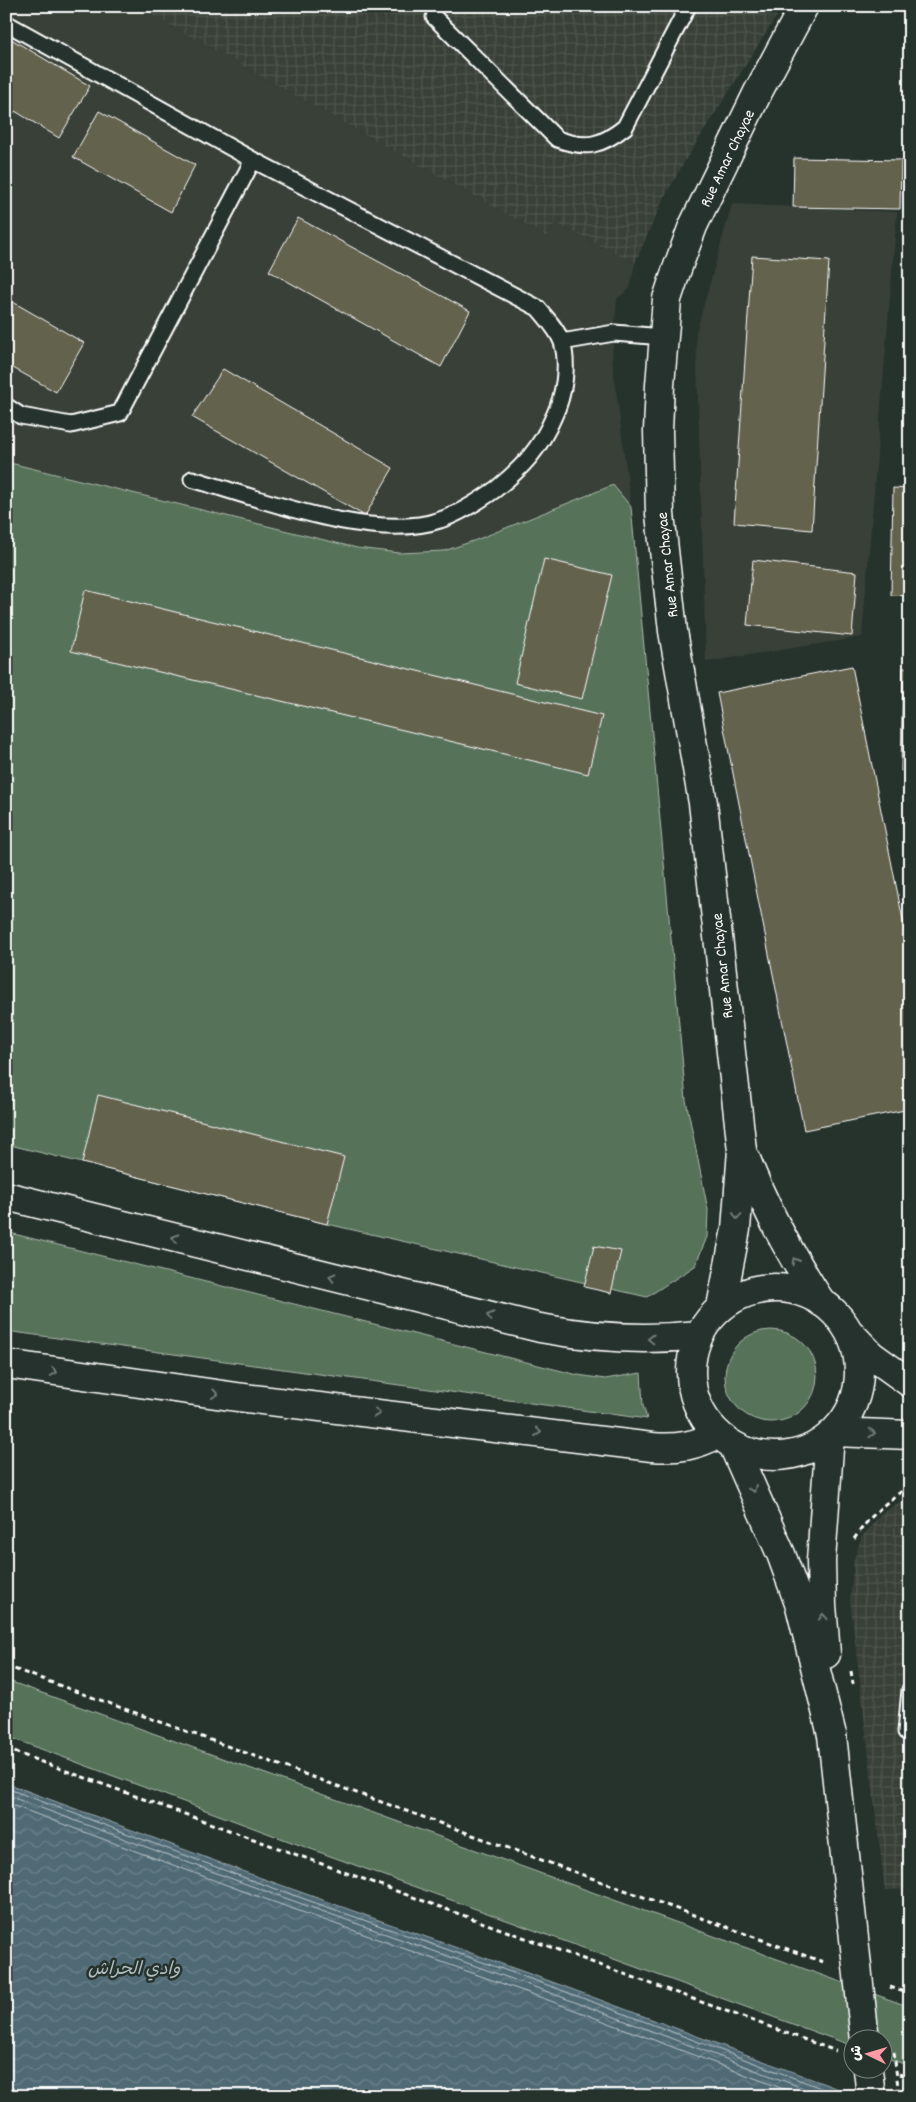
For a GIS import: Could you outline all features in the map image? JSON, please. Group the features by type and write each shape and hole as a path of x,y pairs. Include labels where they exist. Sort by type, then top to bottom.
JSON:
{"main road":[{"name":"Rue Amar Chayae","path":"721,1307 736,1229 742,1150 703,803 673,631 660,514 658,430 663,337 667,299 693,226 758,92 804,6"},
{"name":"Rue Amar Chayae","path":"742,1150 777,1229 821,1302"},
{"path":"6,1196 540,1328 620,1339 660,1339 699,1335"},
{"path":"846,1329 854,1346 858,1364 858,1382 854,1400 846,1417 832,1433 816,1446 783,1456 757,1454 725,1439 706,1421 697,1405 692,1388 693,1352 699,1335 708,1320 721,1307 736,1297 753,1290 770,1288 788,1289 806,1294 821,1302 835,1314 846,1329 871,1355 910,1383"},
{"path":"6,1364 237,1397 652,1447 672,1448 725,1439"},
{"path":"832,1433 910,1435"},
{"path":"832,1433 821,1570 822,1604 854,2030"},
{"path":"725,1439 781,1554 800,1606 832,1735"},
{"path":"869,2080 871,2096"}],"lane":[{"path":"434,17 557,138 574,145 593,145 610,139 625,127 688,6"},
{"path":"6,23 253,160 538,308 552,324 562,342 565,363 563,384 557,410 544,439 516,473 480,500 439,520 396,527 364,524 321,516 192,479"},
{"path":"6,406 21,416 71,425 120,413 253,160"},
{"path":"562,342 614,333 663,337"},
{"path":"906,1732 910,1690"}],"path":[{"path":"853,1541 864,1524 891,1497 910,1486"},
{"path":"6,1666 830,1964"},
{"path":"851,1666 853,1684"},
{"path":"6,1749 844,2043"},
{"path":"883,1984 910,1994"}],"shaded area":[{"path":"6,6 136,6 547,237 555,223 635,263 630,288 617,299 612,358 631,507 613,485 444,551 399,553 357,548 6,462"},
{"path":"136,6 783,6 683,164 663,200 635,263 555,223 547,237"},
{"path":"732,204 897,212 862,637 706,662 696,333"},
{"path":"910,1496 910,1889 885,1890 850,1600 854,1560 861,1538 882,1513"}],"green space":[{"path":"6,462 357,548 399,553 444,551 613,485 631,507 686,1100 708,1210 707,1237 695,1266 647,1297 327,1224 6,1144"},
{"path":"6,1232 578,1375 605,1379 641,1373 643,1405 647,1419 6,1331"},
{"path":"771,1330 788,1334 803,1344 813,1359 817,1376 813,1393 803,1408 788,1418 771,1422 754,1418 739,1408 729,1393 725,1376 729,1359 739,1344 754,1334"},
{"path":"6,1680 910,2007 910,2066 894,2060 894,2030 844,2030 844,2043 6,1736"}],"water":[{"name":"وادي الحراش","path":"6,1783 250,1874 555,1983 857,2096 6,2096"}],"building":[{"path":"6,36 90,86 59,138 15,111 6,127"},
{"path":"99,111 195,165 171,212 73,157"},
{"path":"794,158 901,160 900,209 793,207"},
{"path":"298,218 470,311 441,367 269,271"},
{"path":"752,256 829,261 812,530 734,523"},
{"path":"6,298 84,343 56,392 6,364"},
{"path":"223,369 393,468 365,516 192,417"},
{"path":"893,488 910,489 910,596 891,595"},
{"path":"544,559 612,575 582,699 515,683"},
{"path":"753,560 857,572 852,636 747,625"},
{"path":"85,590 602,716 588,774 71,651"},
{"path":"852,666 910,955 910,1109 804,1130 717,693"},
{"path":"903,668 910,668 910,771 901,771"},
{"path":"909,790 910,858 908,858"},
{"path":"98,1095 344,1157 327,1224 82,1163"},
{"path":"594,1246 621,1251 611,1293 584,1287"}]}
